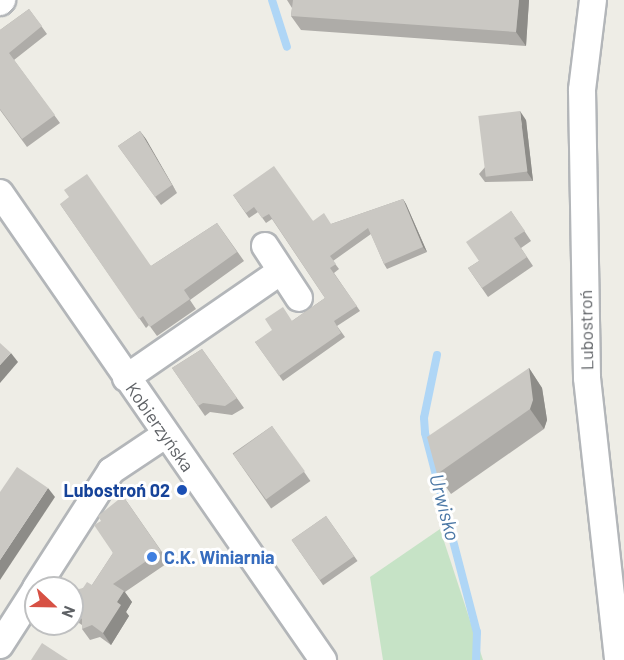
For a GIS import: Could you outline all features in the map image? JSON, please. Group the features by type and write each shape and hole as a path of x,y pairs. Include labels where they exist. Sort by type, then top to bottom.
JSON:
{"street":[{"name":"Lubostroń","path":"593,0 582,90 587,378 618,660"},
{"name":"Kobierzyńska","path":"0,193 322,660"},
{"path":"265,246 299,298"},
{"path":"126,378 281,271"},
{"path":"44,576 111,471 165,435"},
{"path":"0,645 24,607"}],"green space":[{"path":"440,529 483,660 383,660 370,577"}],"building":[{"path":"293,0 519,0 516,32 291,16"},
{"path":"29,9 42,26 9,53 55,115 22,139 0,109 0,30"},
{"path":"520,111 527,172 486,177 478,116"},
{"path":"140,131 172,185 155,197 118,146"},
{"path":"274,166 313,221 324,213 331,224 403,199 423,247 384,264 368,228 330,256 336,264 330,268 357,306 334,321 341,333 279,376 255,342 272,330 265,319 283,307 292,321 325,298 269,214 262,218 254,207 246,213 233,195"},
{"path":"87,174 151,266 217,223 237,252 184,290 190,299 150,327 143,316 139,319 60,204 69,197 64,190"},
{"path":"511,211 525,231 514,238 527,257 482,288 468,268 479,261 466,242"},
{"path":"0,343 11,353 0,365"},
{"path":"202,349 237,398 225,406 203,403 198,406 172,368"},
{"path":"529,368 533,400 530,409 437,474 427,437"},
{"path":"272,426 305,471 266,500 233,454"},
{"path":"17,467 48,488 0,560 0,492"},
{"path":"123,496 161,551 113,584 124,591 117,602 121,605 103,633 92,625 84,628 84,586 87,582 92,585 113,553 94,525 101,521 98,516"},
{"path":"326,516 354,556 320,580 292,540"},
{"path":"42,643 68,660 31,660"}],"waterway":[{"name":"Urwisko","path":"272,0 287,47"},
{"name":"Urwisko","path":"437,355 424,418 425,433 477,632 476,660"}],"place":[{"name":"Lubostroń 02","path":"182,490"},
{"name":"C.K. Winiarnia","path":"152,557"}]}
